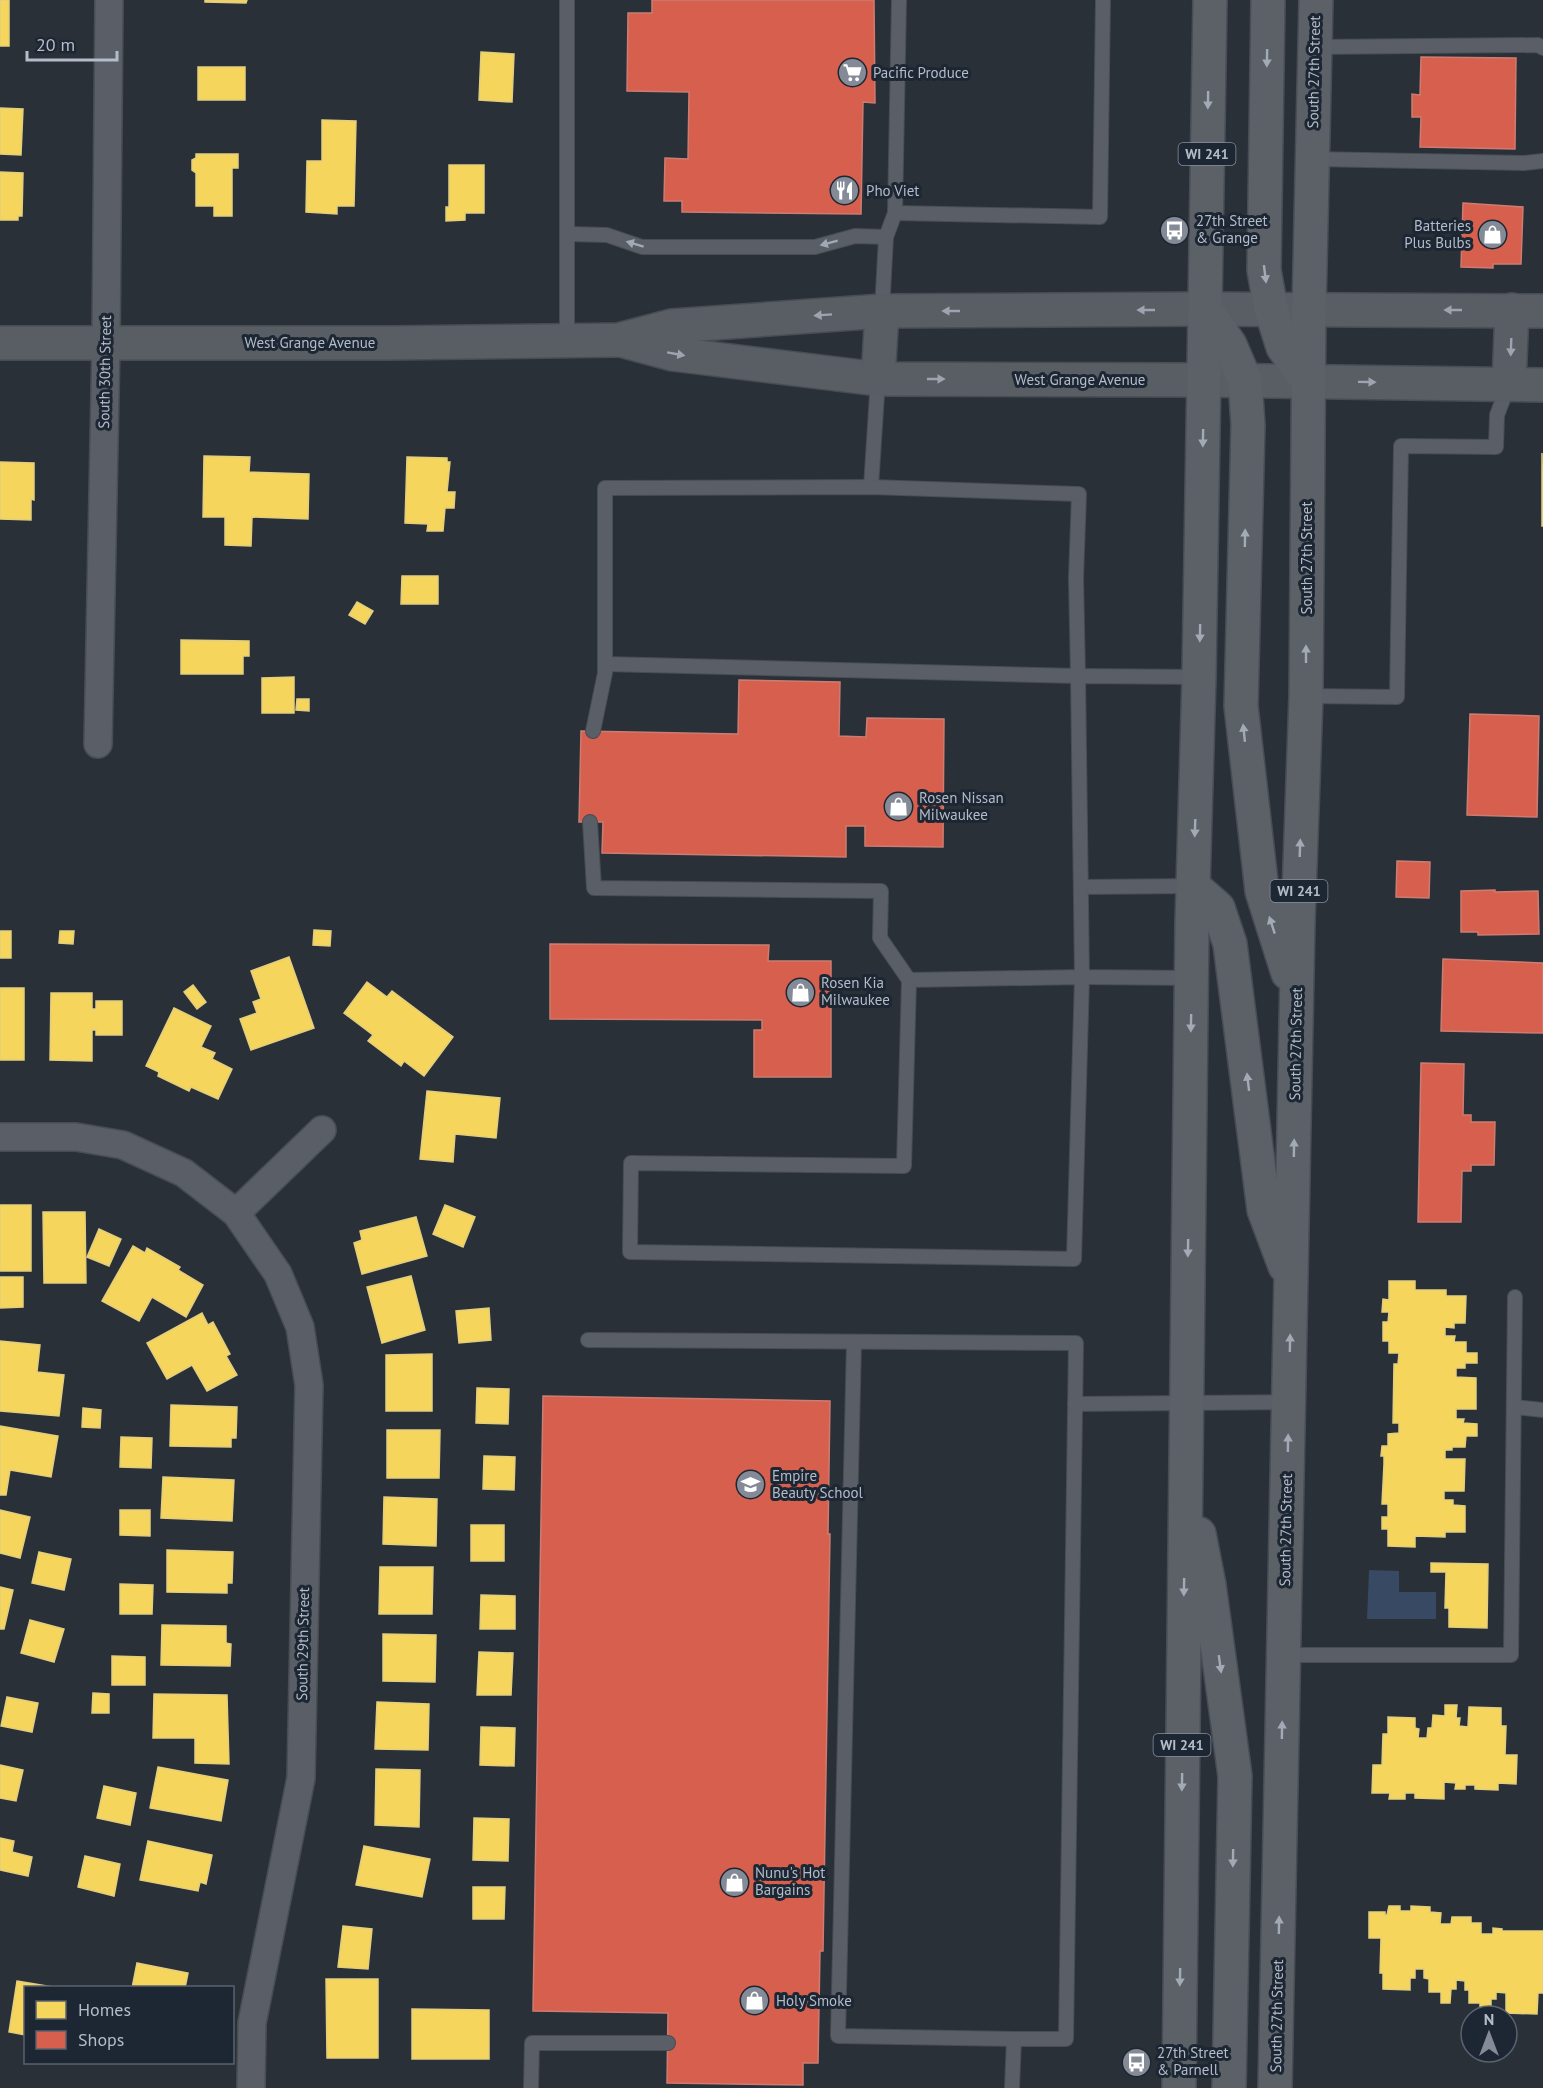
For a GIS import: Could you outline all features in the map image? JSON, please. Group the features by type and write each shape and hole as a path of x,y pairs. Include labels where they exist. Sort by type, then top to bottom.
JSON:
{"main road":[{"name":"WI 241","path":"1179,2088 1191,978 1199,676 1210,0"},
{"path":"1268,0 1264,270 1271,309 1283,347 1308,381"},
{"name":"South 27th Street","path":"1275,2088 1296,1001 1306,696 1309,309 1316,0"},
{"path":"1204,309 1230,345 1245,380 1248,425 1241,706 1262,891 1296,1001"},
{"path":"1193,886 1218,908 1230,944 1264,1210 1291,1282"},
{"path":"1186,1462 1209,1585 1235,1776 1229,2088"}],"street":[{"name":"South 30th Street","path":"98,744 106,343 109,0"},
{"name":"West Grange Avenue","path":"0,343 390,343 619,340 672,326 882,311 1204,309 1528,311"},
{"path":"878,379 882,311"},
{"path":"1509,384 1528,311"},
{"name":"West Grange Avenue","path":"619,340 673,354 878,379 1245,380 1543,385"},
{"path":"236,1213 322,1130"},
{"name":"South 29th Street","path":"0,1137 76,1137 123,1145 184,1173 236,1213 278,1274 300,1327 309,1385 301,1778 252,2023 251,2088"}],"lane":[{"path":"567,0 567,341"},
{"path":"882,311 886,237 895,213 899,0"},
{"path":"895,213 1100,217 1103,0"},
{"path":"1315,47 1538,45 1543,48"},
{"path":"1312,159 1524,164 1543,160"},
{"path":"568,234 607,235 642,247 815,247 855,236 886,237"},
{"path":"871,487 878,379"},
{"path":"1306,696 1397,697 1401,446 1496,447 1497,415 1509,384"},
{"path":"591,822 594,888 881,891 880,938 909,980 904,1166 632,1163 630,1252 1074,1259 1082,977 1076,578 1079,494 871,487 606,488 605,673 593,731"},
{"path":"605,664 1078,676 1199,676"},
{"path":"1081,887 1193,886"},
{"path":"909,980 1191,978"},
{"path":"1284,1655 1510,1655 1515,1297"},
{"path":"588,1340 1077,1343 1065,2039 837,2036 854,1342"},
{"path":"1075,1404 1289,1402"},
{"path":"1514,1407 1543,1410"},
{"path":"1012,2088 1014,2039"},
{"path":"531,2088 532,2043 668,2043"}],"water":[{"path":"1369,1570 1399,1571 1399,1592 1436,1592 1436,1619 1367,1619"}],"building: Homes":[{"path":"0,0 9,0 9,46 0,46"},
{"path":"205,0 247,0 246,3 205,2"},
{"path":"481,52 514,54 512,102 479,100"},
{"path":"198,67 245,67 245,100 198,100"},
{"path":"0,108 23,109 21,155 0,154"},
{"path":"322,120 356,121 354,206 337,206 337,214 306,212 307,161 322,161"},
{"path":"196,154 238,154 238,168 232,168 232,216 214,216 214,206 196,206 196,173 192,170 192,160 196,158"},
{"path":"449,165 484,165 484,213 465,213 465,220 446,221 446,207 449,207"},
{"path":"0,172 23,173 22,216 18,216 18,220 0,220"},
{"path":"1542,453 1543,526 1542,526"},
{"path":"204,456 250,457 249,472 309,474 308,519 252,517 251,546 225,545 225,517 203,517"},
{"path":"407,457 447,458 447,462 450,462 447,492 455,492 454,508 445,508 443,531 427,531 428,524 405,523"},
{"path":"0,462 34,463 34,500 31,499 31,520 0,519"},
{"path":"402,576 438,576 438,604 401,604"},
{"path":"357,602 373,611 365,624 349,615"},
{"path":"181,640 249,641 249,656 243,656 243,674 181,674"},
{"path":"294,677 294,713 262,713 262,678"},
{"path":"297,699 309,699 309,711 296,710"},
{"path":"314,930 331,931 330,946 313,945"},
{"path":"0,931 11,931 11,958 0,958"},
{"path":"60,931 74,931 73,944 59,943"},
{"path":"289,957 314,1028 251,1050 240,1019 257,1013 253,1002 261,999 251,971"},
{"path":"367,982 387,997 392,991 453,1037 424,1076 404,1061 401,1066 368,1041 373,1035 344,1013"},
{"path":"193,985 206,1002 197,1009 184,992"},
{"path":"0,988 24,988 24,1060 0,1060"},
{"path":"51,993 92,993 92,1009 96,1009 96,1001 122,1001 122,1035 96,1035 96,1030 92,1030 92,1061 50,1060"},
{"path":"174,1008 211,1026 201,1047 215,1053 212,1059 232,1069 218,1099 191,1087 189,1091 158,1076 159,1072 146,1066"},
{"path":"427,1091 500,1098 496,1138 455,1134 453,1162 420,1159"},
{"path":"0,1205 31,1205 31,1271 0,1271"},
{"path":"445,1205 475,1217 463,1247 433,1234"},
{"path":"43,1212 85,1212 86,1283 44,1283"},
{"path":"416,1217 427,1256 362,1274 354,1243 362,1240 360,1231"},
{"path":"99,1229 121,1239 109,1266 87,1257"},
{"path":"133,1246 145,1253 147,1248 180,1267 178,1270 203,1285 186,1317 152,1297 139,1321 102,1301"},
{"path":"411,1276 425,1330 382,1343 367,1287"},
{"path":"0,1277 23,1277 23,1307 0,1308"},
{"path":"1389,1281 1415,1281 1415,1290 1446,1290 1446,1296 1466,1296 1465,1323 1454,1323 1454,1328 1445,1327 1445,1336 1455,1336 1454,1342 1466,1342 1466,1353 1477,1353 1477,1363 1465,1363 1465,1368 1456,1368 1456,1377 1476,1378 1476,1409 1456,1409 1456,1419 1464,1419 1463,1423 1477,1424 1477,1436 1466,1436 1465,1447 1452,1447 1452,1450 1445,1450 1445,1459 1465,1459 1464,1491 1444,1491 1444,1500 1453,1500 1453,1505 1465,1506 1465,1532 1445,1532 1445,1537 1415,1536 1415,1547 1388,1546 1388,1529 1382,1529 1382,1517 1388,1517 1388,1504 1382,1504 1384,1456 1381,1456 1382,1446 1388,1446 1388,1434 1399,1433 1399,1423 1393,1423 1394,1364 1398,1364 1399,1353 1389,1353 1389,1341 1383,1341 1383,1322 1388,1322 1389,1312 1382,1312 1383,1299 1389,1300"},
{"path":"489,1308 491,1340 459,1343 456,1311"},
{"path":"202,1313 208,1325 213,1322 230,1354 226,1356 237,1375 207,1391 192,1365 167,1379 147,1343"},
{"path":"0,1341 40,1345 37,1372 64,1375 59,1416 0,1411"},
{"path":"432,1354 432,1411 386,1411 386,1355"},
{"path":"477,1388 509,1389 508,1424 476,1423"},
{"path":"171,1405 237,1407 236,1438 231,1438 231,1447 170,1446"},
{"path":"83,1408 101,1410 100,1428 82,1427"},
{"path":"0,1426 58,1436 51,1477 10,1470 6,1495 0,1495"},
{"path":"387,1430 440,1430 439,1478 387,1478"},
{"path":"121,1437 152,1438 151,1468 120,1467"},
{"path":"484,1456 515,1457 514,1490 483,1489"},
{"path":"163,1477 234,1480 232,1521 161,1518"},
{"path":"384,1497 437,1499 436,1546 383,1544"},
{"path":"0,1510 30,1517 20,1558 0,1553"},
{"path":"120,1510 150,1510 150,1536 120,1535"},
{"path":"471,1525 504,1525 504,1561 471,1561"},
{"path":"167,1550 233,1552 232,1583 227,1583 227,1593 167,1592"},
{"path":"39,1552 71,1559 64,1590 32,1583"},
{"path":"1431,1563 1488,1564 1487,1628 1449,1627 1449,1608 1445,1608 1446,1572 1431,1572"},
{"path":"380,1567 433,1567 432,1614 379,1614"},
{"path":"120,1584 153,1585 152,1614 120,1614"},
{"path":"0,1587 13,1590 4,1629 0,1629"},
{"path":"481,1595 515,1596 515,1629 480,1629"},
{"path":"30,1620 64,1629 54,1662 21,1653"},
{"path":"162,1625 226,1626 226,1643 231,1644 230,1666 161,1665"},
{"path":"383,1634 436,1635 435,1682 383,1681"},
{"path":"479,1652 513,1653 511,1695 477,1695"},
{"path":"112,1656 145,1657 145,1685 112,1685"},
{"path":"93,1693 109,1694 109,1713 92,1713"},
{"path":"154,1694 227,1695 229,1764 195,1763 195,1738 153,1738"},
{"path":"7,1697 38,1703 32,1732 1,1726"},
{"path":"377,1702 429,1704 428,1750 375,1749"},
{"path":"1445,1705 1457,1705 1456,1718 1460,1718 1459,1726 1468,1727 1469,1707 1501,1708 1501,1726 1506,1726 1505,1755 1517,1755 1516,1784 1498,1783 1498,1790 1475,1789 1475,1785 1465,1785 1465,1789 1455,1789 1456,1783 1444,1782 1444,1799 1415,1798 1415,1793 1405,1793 1405,1799 1389,1799 1390,1793 1372,1793 1373,1765 1382,1765 1383,1734 1388,1734 1388,1717 1415,1718 1415,1728 1419,1729 1418,1738 1427,1738 1428,1728 1432,1728 1433,1715 1445,1716"},
{"path":"481,1727 515,1728 514,1766 480,1765"},
{"path":"0,1765 23,1770 16,1801 0,1798"},
{"path":"158,1767 228,1780 221,1821 150,1808"},
{"path":"376,1769 420,1770 419,1827 375,1825"},
{"path":"104,1786 136,1793 130,1825 97,1818"},
{"path":"474,1818 509,1819 508,1861 473,1860"},
{"path":"0,1838 14,1841 12,1852 32,1857 28,1876 0,1870"},
{"path":"148,1841 212,1855 206,1884 200,1882 198,1891 140,1880"},
{"path":"364,1846 430,1859 422,1897 356,1885"},
{"path":"85,1856 120,1864 114,1896 78,1887"},
{"path":"473,1887 505,1887 504,1919 473,1919"},
{"path":"1389,1906 1400,1906 1400,1911 1411,1911 1411,1906 1430,1907 1430,1912 1441,1913 1440,1924 1451,1924 1452,1917 1471,1917 1471,1923 1481,1923 1481,1934 1493,1934 1493,1928 1502,1929 1502,1931 1543,1931 1543,1993 1538,1993 1537,2014 1519,2013 1519,2004 1506,2004 1506,1993 1496,1992 1496,1999 1491,1999 1491,2004 1469,2003 1469,1990 1465,1990 1465,1981 1456,1980 1456,1989 1451,1989 1450,2003 1441,2003 1441,1992 1429,1992 1429,1979 1424,1978 1424,1969 1415,1969 1415,1978 1410,1978 1410,1990 1383,1989 1383,1973 1380,1973 1381,1938 1369,1938 1369,1912 1385,1912 1387,1915"},
{"path":"343,1926 372,1929 368,1969 338,1967"},
{"path":"137,1963 188,1973 185,1986 132,1986"},
{"path":"326,1979 378,1979 378,2058 327,2058"},
{"path":"17,1981 47,1986 24,1986 24,2035 9,2032"},
{"path":"412,2009 489,2010 489,2059 412,2059"}],"building: Shops":[{"path":"652,0 874,0 875,103 863,102 861,214 682,212 682,201 664,201 665,158 688,159 689,92 627,91 628,13 652,13"},
{"path":"1421,57 1516,58 1515,149 1420,147 1421,117 1412,117 1412,94 1420,95"},
{"name":"Batteries Plus Bulbs","path":"1463,203 1523,207 1521,264 1493,264 1493,268 1461,267"},
{"path":"739,680 840,682 839,736 866,737 867,718 944,719 943,847 865,846 865,826 846,826 846,857 602,853 603,822 579,822 581,731 738,734"},
{"path":"1470,714 1539,716 1537,817 1467,815"},
{"path":"1397,861 1430,862 1429,898 1396,897"},
{"path":"1495,890 1495,892 1538,891 1539,934 1478,935 1478,932 1461,932 1461,891"},
{"path":"550,944 769,945 768,961 831,961 831,1077 754,1077 754,1030 762,1030 762,1020 550,1019"},
{"path":"1443,959 1543,963 1543,1033 1441,1031"},
{"path":"1421,1063 1464,1064 1463,1115 1471,1115 1471,1122 1495,1122 1494,1165 1471,1165 1471,1171 1462,1171 1461,1222 1418,1222"},
{"path":"543,1396 830,1401 823,1951 820,1951 818,2063 803,2063 803,2085 667,2083 668,2013 533,2011"}],"place":[{"name":"Pacific Produce","path":"852,73"},
{"name":"Pho Viet","path":"845,191"},
{"name":"27th Street & Grange","path":"1175,230"},
{"name":"Batteries Plus Bulbs","path":"1492,235"},
{"name":"Rosen Nissan Milwaukee","path":"898,807"},
{"name":"Rosen Kia Milwaukee","path":"800,992"},
{"name":"Empire Beauty School","path":"751,1485"},
{"name":"Nunu's Hot Bargains","path":"734,1882"},
{"name":"Holy Smoke","path":"755,2001"},
{"name":"27th Street & Parnell","path":"1136,2062"}]}
